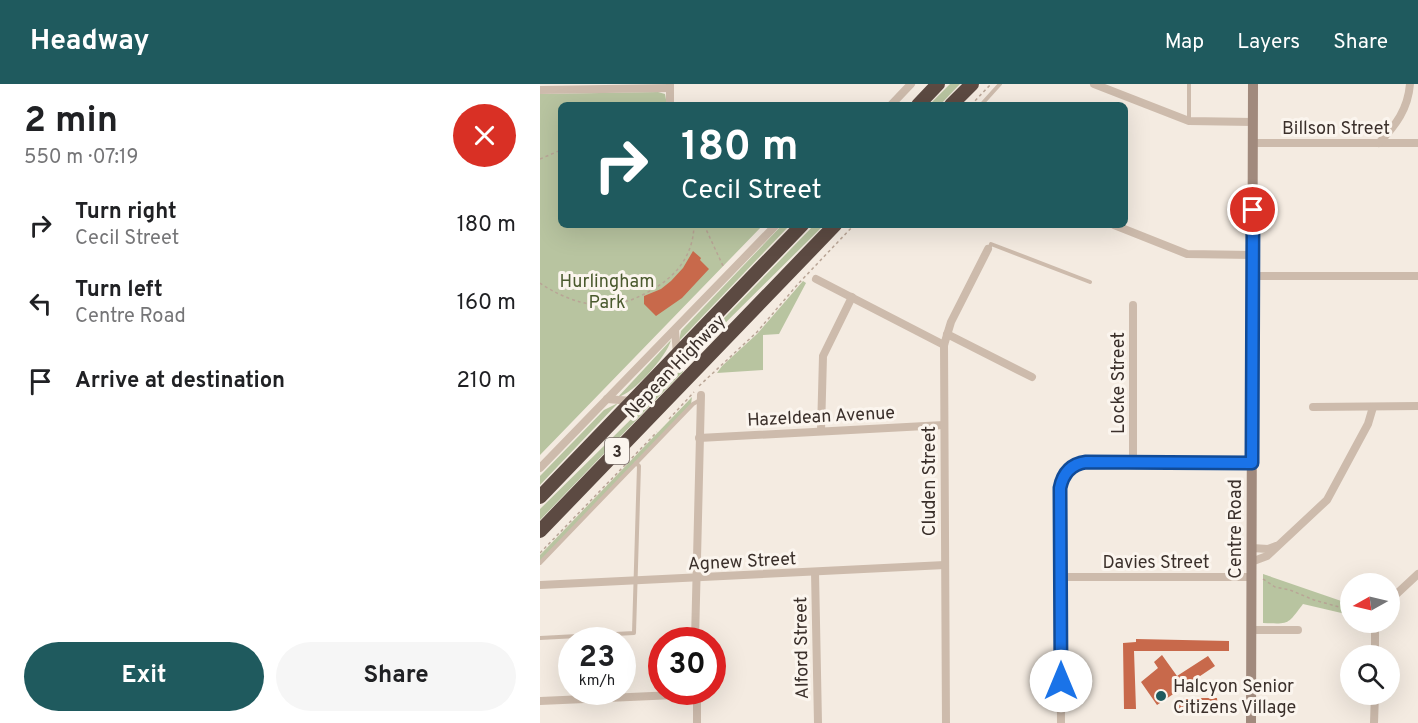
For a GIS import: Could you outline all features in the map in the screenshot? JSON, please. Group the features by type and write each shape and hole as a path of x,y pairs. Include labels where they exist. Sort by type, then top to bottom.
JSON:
{"highway":[{"path":"921,102 938,84"},
{"path":"954,102 972,84"},
{"name":"Nepean Highway","path":"540,497 799,228"},
{"name":"Nepean Highway","path":"540,531 832,228"},
{"path":"678,354 695,371"}],"main road":[{"name":"Centre Road","path":"1251,723 1251,630 1257,578 1251,562 1253,84"}],"street":[{"path":"894,102 911,84"},
{"path":"1094,84 1189,121 1253,122"},
{"path":"1378,143 1403,112 1410,84"},
{"path":"540,90 670,86 670,102"},
{"name":"Billson Street","path":"1253,143 1418,143"},
{"path":"540,468 773,228"},
{"path":"1122,228 1187,254 1253,255"},
{"name":"Cluden Street","path":"946,723 944,345 946,334 988,249"},
{"path":"1253,276 1418,276"},
{"path":"816,279 944,345"},
{"path":"821,431 823,356 852,297"},
{"name":"Locke Street","path":"1133,305 1133,462"},
{"path":"675,331 678,354"},
{"path":"946,334 1032,377"},
{"path":"695,627 700,397"},
{"path":"607,399 632,401"},
{"path":"1313,407 1418,406"},
{"path":"1251,562 1267,556 1327,500 1371,418 1370,407"},
{"name":"Hazeldean Avenue","path":"699,438 944,425"},
{"path":"1061,723 1060,488 1064,475 1078,464 1252,463"},
{"path":"1252,548 1268,549 1277,546"},
{"name":"Agnew Street","path":"540,585 945,565"},
{"name":"Alford Street","path":"815,572 818,723"},
{"path":"1400,591 1418,574"},
{"name":"Davies Street","path":"1060,577 1257,578"},
{"path":"1251,630 1298,630"},
{"path":"540,702 648,696"},
{"path":"697,705 697,723"},
{"path":"1374,723 1375,705"}],"lane":[{"path":"984,102 1000,84"},
{"path":"1189,84 1189,121"},
{"path":"988,249 991,244 1090,282"},
{"path":"540,563 700,397"},
{"path":"540,638 634,633 639,466 636,463"}],"path":[{"path":"974,102 991,84"},
{"path":"540,159 558,151"},
{"path":"540,283 564,296 591,304 631,300 660,286 676,273 690,250 694,228"},
{"path":"705,228 727,276"},
{"path":"1257,578 1275,587 1340,607"}],"green space":[{"path":"950,84 960,84 943,102 932,102"},
{"name":"Hurlingham Park","path":"658,92 665,94 666,102 558,102 558,228 760,228 540,455 540,94"},
{"path":"779,228 787,228 679,341 681,331"},
{"path":"811,228 821,228 696,352 694,350"},
{"path":"803,281 806,283 779,334 763,335 763,370 717,373 757,334"},
{"path":"671,340 649,373 632,389 618,397"},
{"path":"683,368 683,372 540,520 540,509"},
{"path":"692,397 691,404 540,564 540,555"},
{"path":"618,403 540,485 540,476 604,410"},
{"path":"1263,574 1340,601 1340,613 1303,604 1287,622 1263,623"}],"building":[{"path":"693,251 709,269 682,298 656,316 644,304 644,296 661,289 671,281 683,268"},
{"path":"1136,639 1229,641 1229,651 1134,651 1136,709 1124,709 1123,643 1136,642"},
{"path":"1162,655 1177,676 1208,656 1215,666 1157,705 1141,682 1158,668 1154,662"},
{"path":"1180,698 1217,698 1218,709 1179,709"}],"place":[{"name":"Halcyon Senior Citizens Village","path":"1161,696"}],"route":[{"path":"1061,681 1060,488 1064,475 1073,466 1082,462 1252,463 1253,210"}]}
